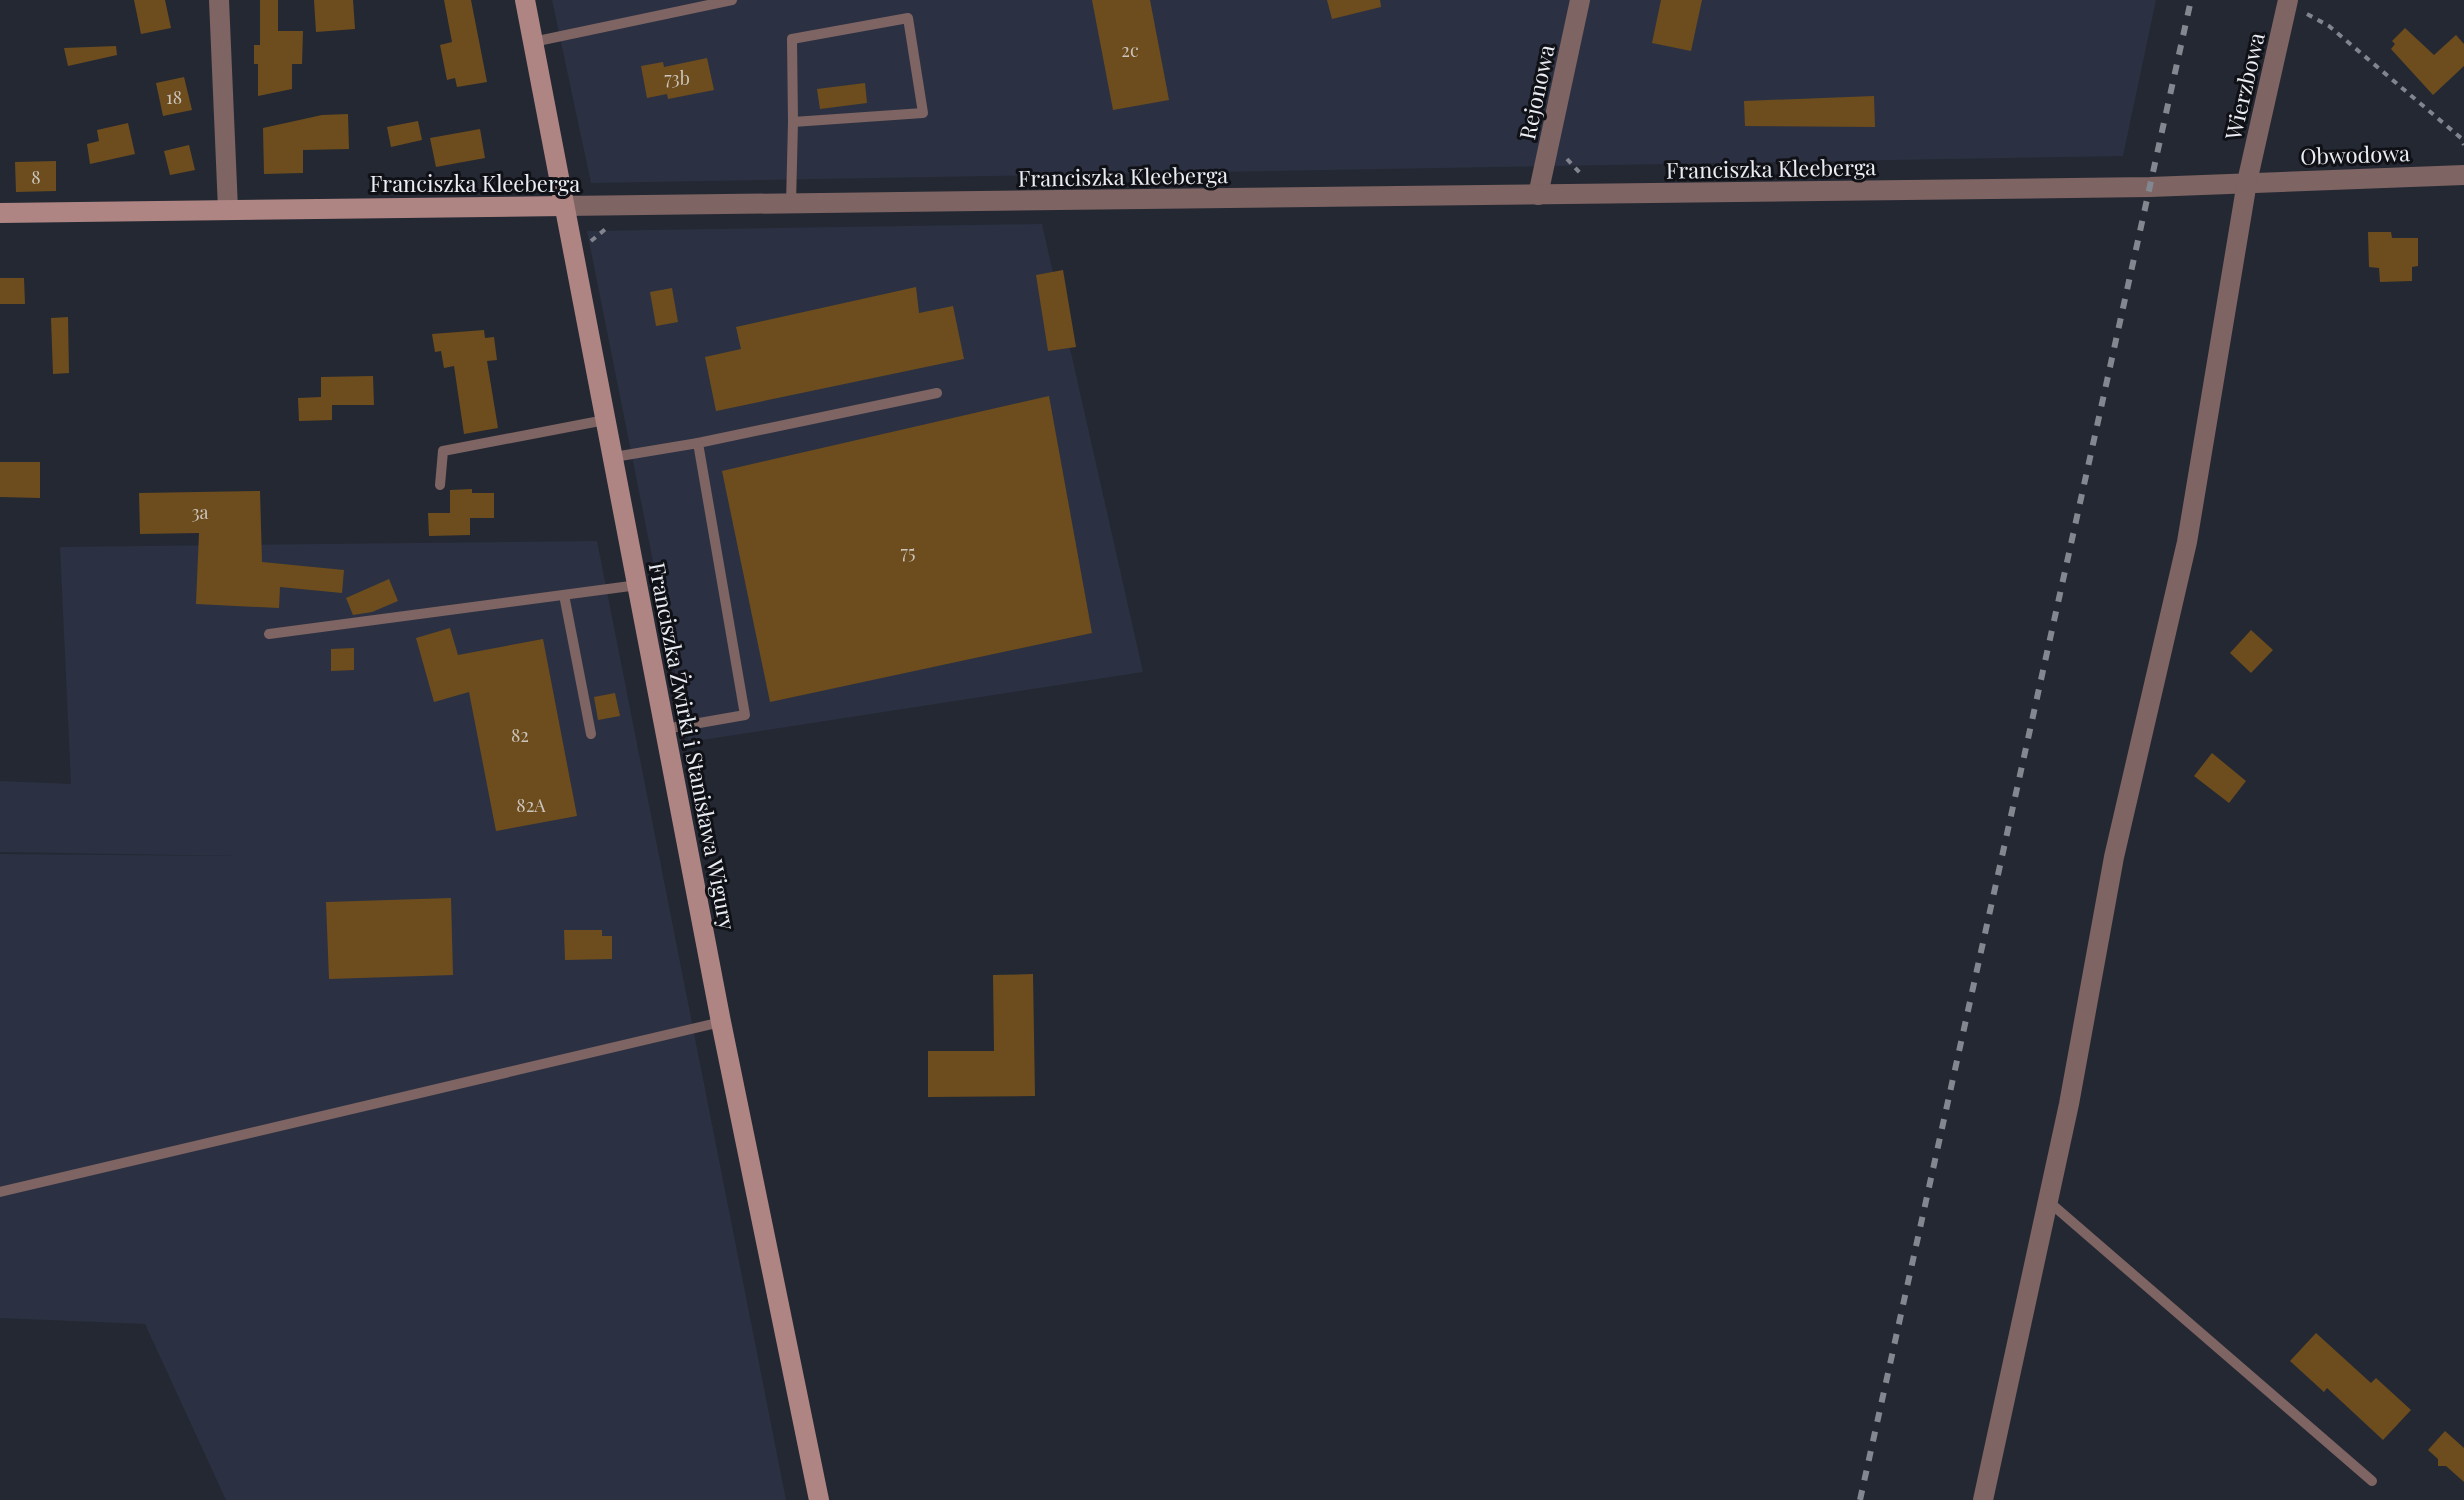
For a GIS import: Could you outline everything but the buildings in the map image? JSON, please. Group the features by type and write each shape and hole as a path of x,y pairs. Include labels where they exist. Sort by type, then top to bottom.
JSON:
{"street":[{"path":"219,0 228,209"},
{"name":"Franciszka Żwirki i Stanisława Wigury","path":"525,0 721,1022 819,1500"},
{"name":"Rejonowa","path":"1538,195 1580,0"},
{"name":"Wierzbowa","path":"1983,1500 2048,1201 2114,857 2187,542 2247,182 2288,1"},
{"name":"Obwodowa","path":"2247,182 2464,175"},
{"name":"Franciszka Kleeberga","path":"0,213 2150,187 2247,182"}],"lane":[{"path":"533,42 732,0"},
{"path":"791,204 792,39 908,18 923,113 793,122"},
{"path":"614,457 698,443 937,393"},
{"path":"440,485 443,451 605,420"},
{"path":"665,729 745,715 698,443"},
{"path":"269,634 638,585"},
{"path":"564,595 591,734"},
{"path":"0,1192 721,1022"},
{"path":"2048,1201 2372,1481"}],"path":[{"path":"2288,1 2329,26 2461,138 2464,145"}],"shaded area":[{"path":"552,0 2156,0 2123,156 591,183"},
{"path":"1042,224 1143,672 689,742 587,231"},
{"path":"597,541 786,1500 226,1500 145,1324 0,1318 0,854 236,856 0,852 0,781 71,784 60,547"}],"railway":[{"path":"1860,1500 2191,0"}]}
